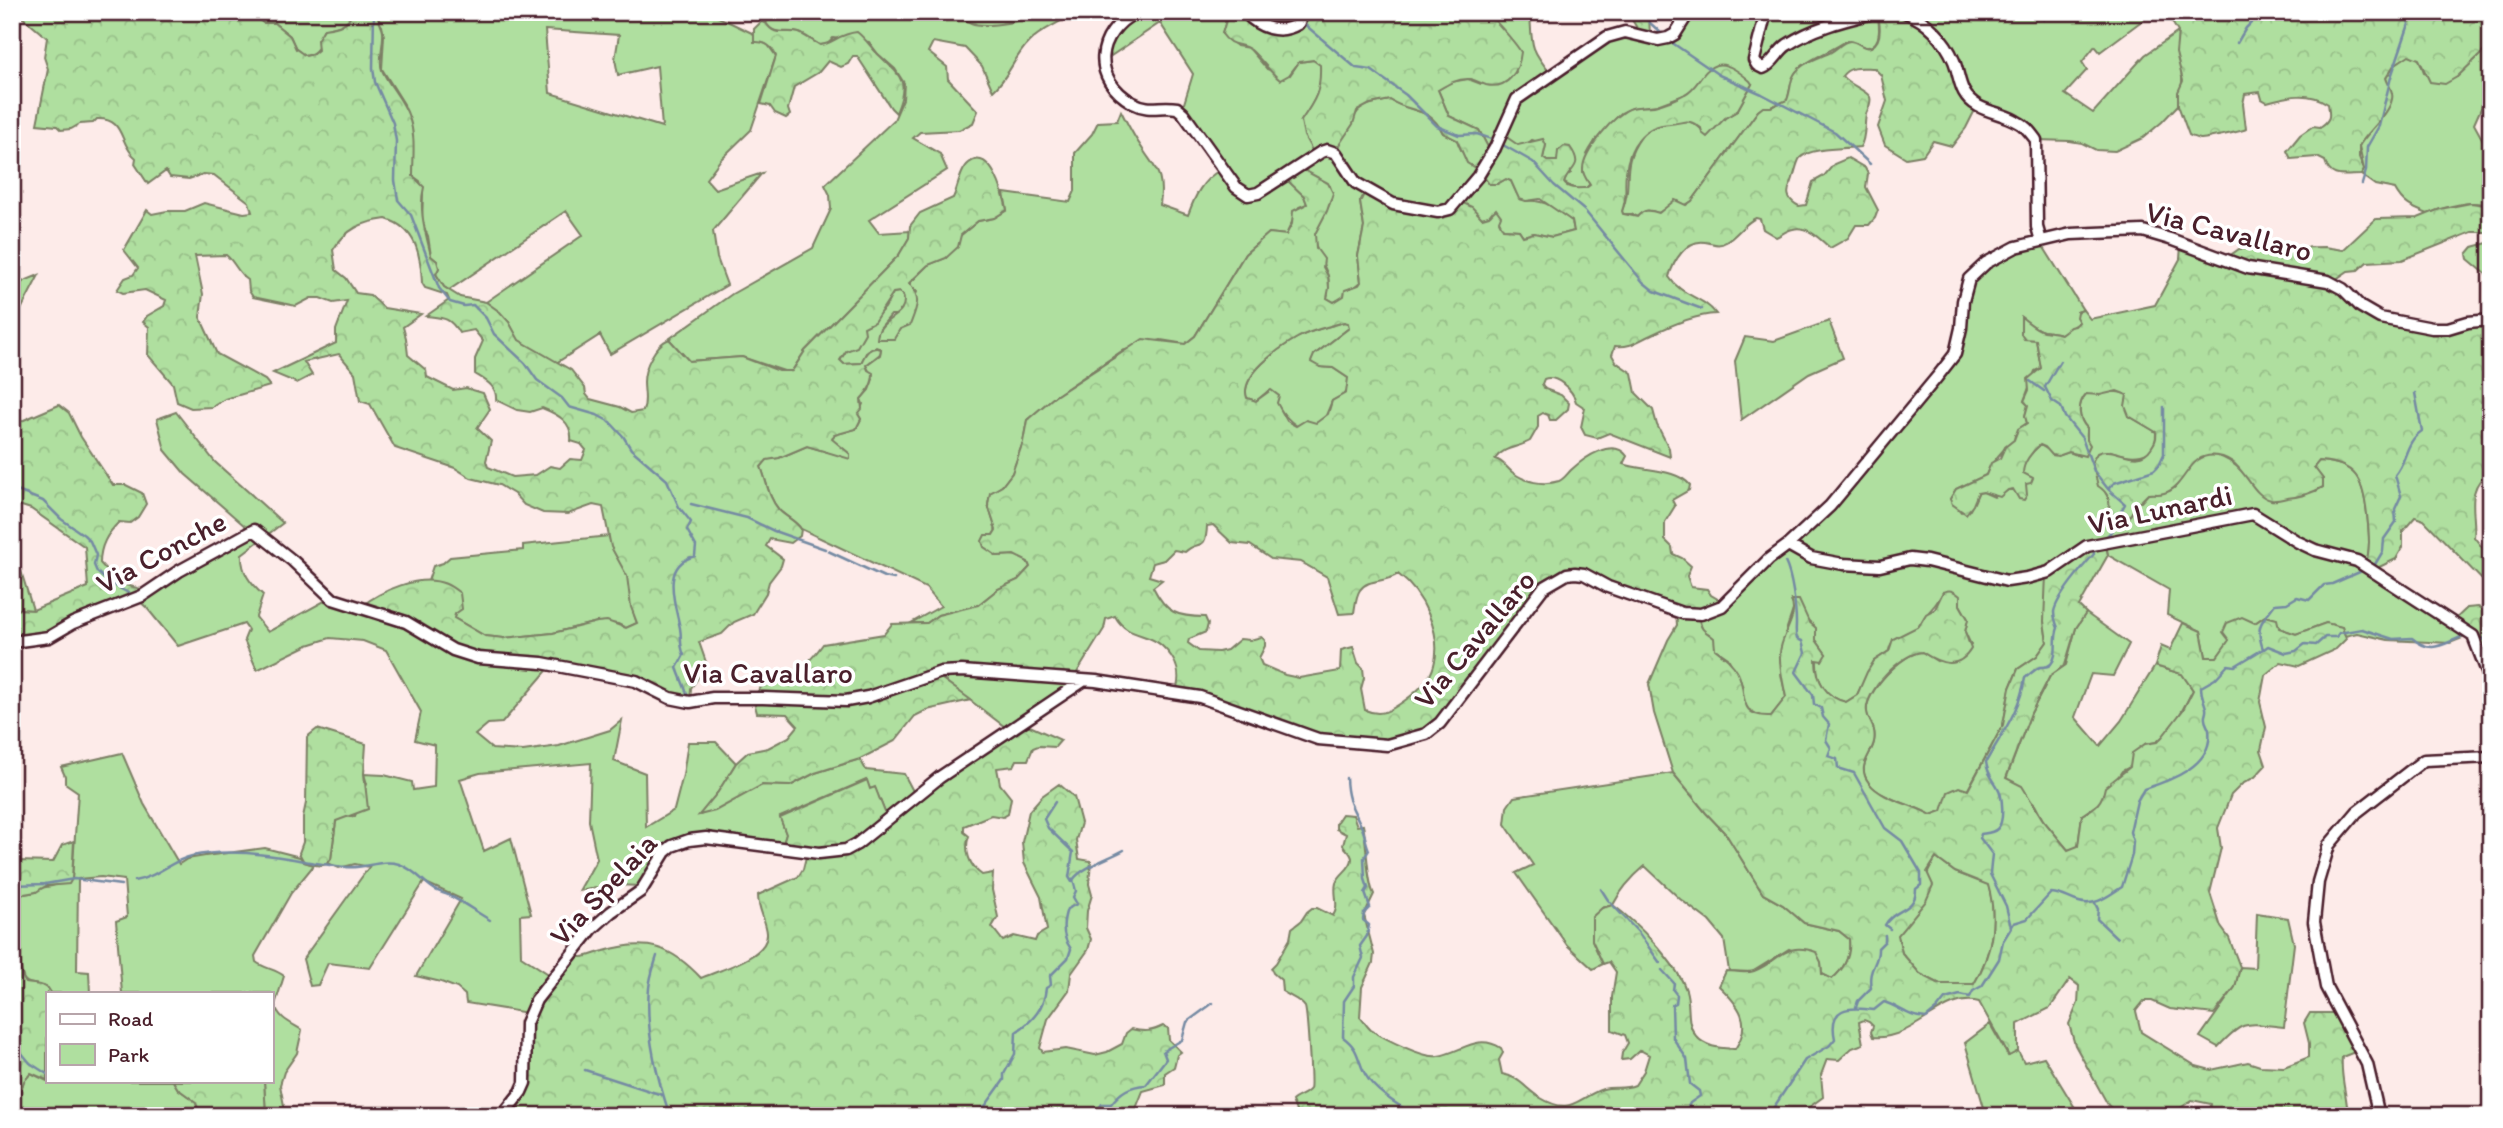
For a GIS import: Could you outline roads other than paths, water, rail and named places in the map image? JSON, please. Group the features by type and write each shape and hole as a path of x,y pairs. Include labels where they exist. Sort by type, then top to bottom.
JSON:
{"street":[{"path":"1136,12 1122,19 1106,41 1102,56 1110,83 1133,103 1149,109 1177,108 1236,187 1248,195 1263,191 1327,150 1340,156 1356,183 1393,204 1438,212 1450,209 1478,176 1495,148 1517,99 1607,37 1625,32 1658,40 1668,38 1675,34 1689,12"},
{"path":"1245,12 1252,20 1265,27 1281,30 1298,24 1304,12"},
{"path":"1764,12 1754,60 1763,68 1773,62 1784,47 1804,36 1828,25 1877,12"},
{"path":"1905,12 1916,16 1933,29 1945,44 1954,60 1965,93 1978,106 2015,120 2036,140 2037,227 2040,241"},
{"name":"Via Cavallaro","path":"254,530 293,561 333,599 406,622 453,650 478,659 542,663 636,681 670,698 690,702 713,698 846,701 868,697 941,672 952,671 1084,680 1200,697 1318,739 1387,745 1426,734 1440,723 1496,646 1543,588 1567,574 1584,574 1608,587 1682,612 1701,614 1722,606 1769,559 1830,506 1955,354 1961,328 1962,302 1969,279 1986,263 2016,247 2071,234 2143,231 2248,268 2328,281 2343,289 2361,307 2380,318 2432,328 2448,328 2468,322 2491,320"},
{"name":"Via Lunardi","path":"1788,545 1811,558 1843,564 1880,566 1910,559 2007,581 2027,579 2049,572 2087,546 2253,514 2315,550 2357,561 2473,636 2491,682"},
{"name":"Via Conche","path":"12,642 49,637 73,623 142,596 179,571 254,530"},
{"name":"Via Spelaia","path":"502,1116 526,1083 526,1023 531,1007 592,929 641,891 658,860 672,846 706,838 819,853 846,850 940,777 1084,680"},
{"path":"2379,1116 2367,1064 2326,987 2315,930 2318,882 2329,845 2357,812 2424,760 2491,757"}],"waterway":[{"path":"374,12 373,68 375,82 393,123 398,200 411,215 439,288 450,302 464,306 473,305 486,318 494,334 525,363 537,380 562,398 569,407 597,415 610,422 631,449 667,480 679,507 691,522 687,530 696,546 695,556 677,568 672,586 684,655 677,668 688,696"},
{"path":"1638,12 1661,33"},
{"path":"2030,12 2044,20"},
{"path":"2237,43 2246,28 2262,12"},
{"path":"2362,184 2366,171 2367,147 2379,126 2391,77 2409,24 2406,12"},
{"path":"1303,23 1356,68 1371,70 1406,95 1437,126 1459,135 1477,134 1494,140"},
{"path":"1671,42 1719,75 1835,132 1870,164"},
{"path":"1503,145 1533,162 1554,185 1585,211 1643,282 1654,291 1702,309"},
{"path":"2060,361 2045,387 2052,401 2061,407 2065,417 2082,438 2094,471 2108,489 2125,504 2107,536"},
{"path":"2030,381 2044,391"},
{"path":"2374,566 2383,551 2384,539 2396,522 2395,509 2401,496 2395,475 2412,441 2422,431 2415,393"},
{"path":"2108,489 2114,483 2154,470 2159,465 2164,454 2164,407"},
{"path":"12,489 43,501 61,519 84,535 96,555 94,565 97,572 108,582 132,595"},
{"path":"691,504 747,518 774,531 825,549"},
{"path":"2011,927 2006,906 1990,874 1992,854 1980,838 1981,834 1992,832 2000,826 2002,815 1999,790 1986,762 2014,712 2025,678 2038,668 2050,665 2053,660 2058,628 2054,614 2056,606 2094,554 2093,547"},
{"path":"828,551 894,579"},
{"path":"1785,562 1793,592 1796,637 1802,641 1805,653 1796,672 1829,724 1826,740 1831,748 1828,756 1837,759 1838,768 1854,773 1885,828 1902,841 1921,873 1921,885 1916,889 1912,902 1885,925 1890,929"},
{"path":"1764,1116 1772,1110 1805,1060 1829,1046 1835,1039 1834,1020 1842,1011 1856,1008 1874,1010 1884,1002 1914,1016 1926,1018 1945,999 1960,995 1970,997 1973,991 1982,986 1999,959 2003,941 2014,923 2027,919 2051,893 2091,903 2122,887 2132,855 2133,841 2130,832 2137,801 2144,789 2188,770 2197,762 2209,743 2201,687 2215,679 2228,665 2235,666 2263,649 2261,625 2275,604 2287,603 2297,597 2309,600 2324,585 2362,571"},
{"path":"2264,649 2268,646 2286,653 2296,651 2305,644 2316,645 2325,637 2336,637 2339,633 2362,629 2393,639 2412,638 2431,647 2464,636"},
{"path":"2478,638 2483,640 2491,630"},
{"path":"1346,778 1349,799 1369,850 1364,858 1368,888 1365,893 1370,907 1364,913 1363,920 1369,925 1367,936 1360,946 1363,958 1354,977 1354,986 1344,1001 1343,1037 1355,1050 1369,1081 1387,1098 1416,1116"},
{"path":"1055,802 1044,819 1048,828 1073,852 1069,877 1072,882"},
{"path":"974,1116 986,1105 1004,1080 1004,1074 1015,1054 1016,1032 1037,1013 1046,988 1051,985 1050,976 1068,958 1071,949 1064,935 1064,919 1067,909 1077,904 1073,897 1076,891 1073,880 1089,867 1124,850"},
{"path":"134,881 185,858 211,853 250,853 346,867 392,863 409,869 436,890 490,920"},
{"path":"12,885 45,884 74,879 121,885"},
{"path":"1601,889 1638,932 1660,963"},
{"path":"2095,903 2098,909 2097,919 2117,938"},
{"path":"1856,1007 1858,1001 1871,988 1870,981 1878,948 1885,941 1885,935"},
{"path":"657,956 648,1004 650,1037 670,1116"},
{"path":"1662,970 1674,983 1673,990 1677,995 1676,1003 1672,1005 1673,1038 1687,1059 1690,1084 1699,1091 1700,1096 1690,1103 1686,1111 1688,1116"},
{"path":"1087,1116 1096,1112 1102,1104 1111,1104 1126,1090 1146,1085 1166,1059 1163,1051 1182,1040 1187,1022 1213,1003"},
{"path":"12,1041 30,1063 46,1073"},
{"path":"585,1070 662,1095"}]}
